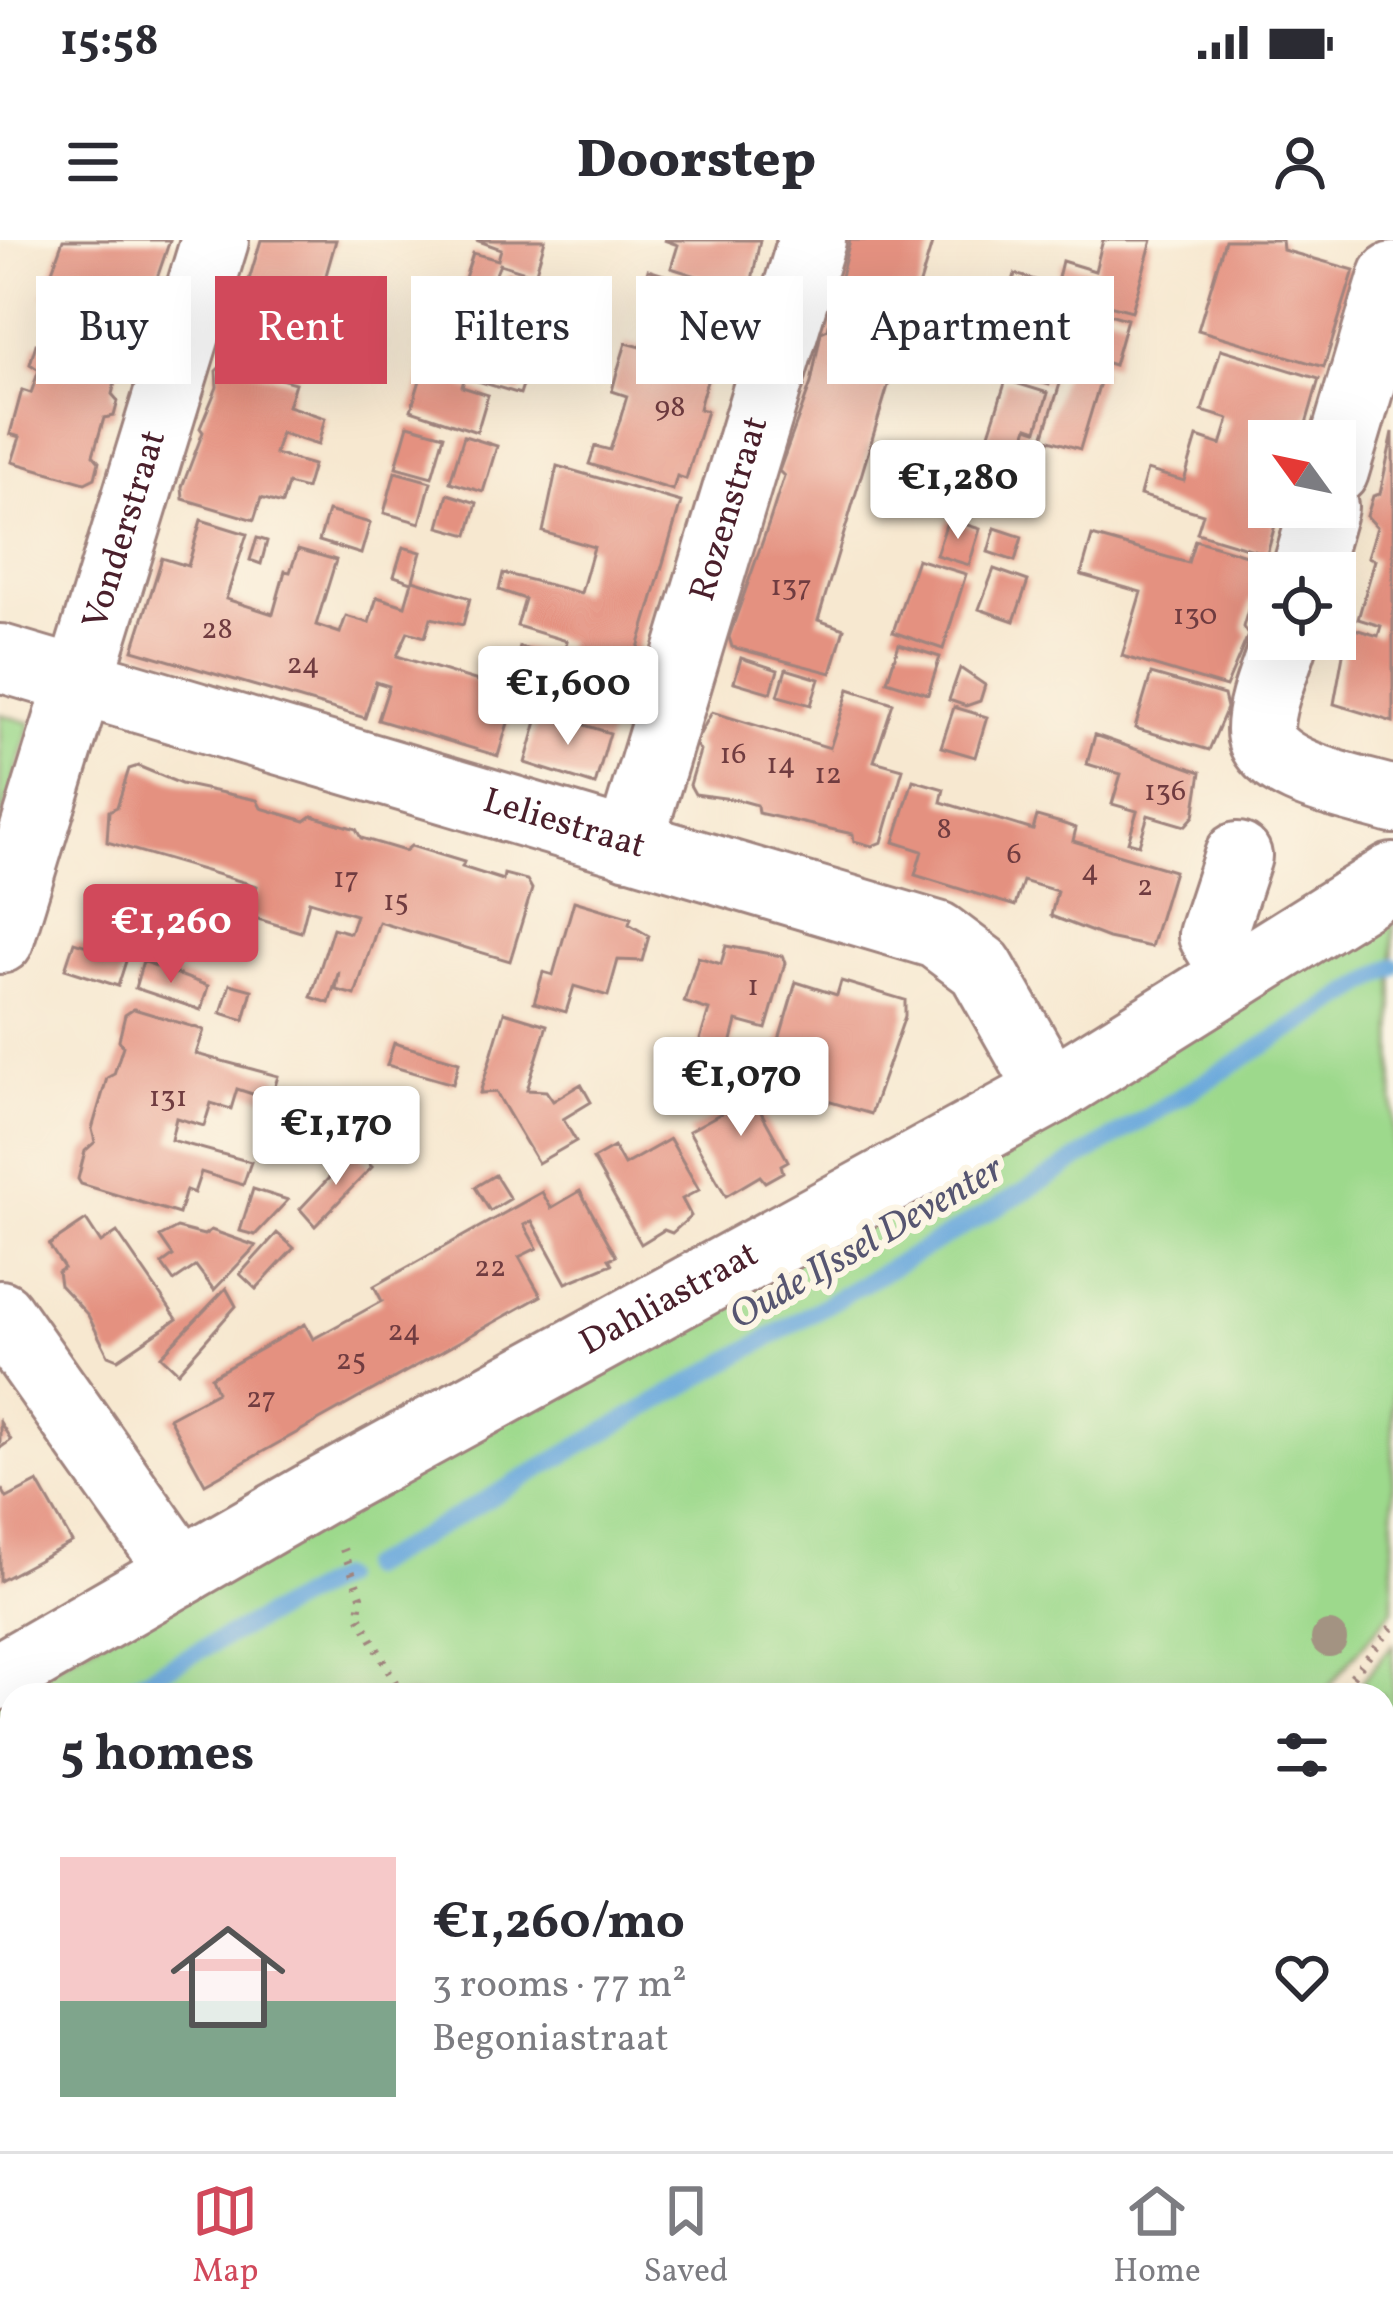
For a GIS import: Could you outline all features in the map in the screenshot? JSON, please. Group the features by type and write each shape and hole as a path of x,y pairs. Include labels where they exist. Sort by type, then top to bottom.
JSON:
{"street":[{"name":"Vonderstraat","path":"0,940 215,240"},
{"name":"Rozenstraat","path":"629,845 812,240"},
{"path":"1350,420 1393,277"},
{"name":"Leliestraat","path":"0,658 950,941 981,968 1052,1091"},
{"path":"1279,660 1262,717 1264,748 1288,767 1393,800"},
{"path":"1236,975 1212,934 1238,856"},
{"name":"Dahliastraat","path":"0,1676 321,1491 1052,1091 1393,877"},
{"path":"0,1314 182,1572"}],"path":[{"path":"321,1491 361,1596 359,1616 395,1683"},
{"path":"1346,1683 1393,1626"}],"green space":[{"path":"0,714 31,723 0,827"},
{"path":"1393,905 1393,1609 1332,1683 25,1683"},
{"path":"1393,1644 1393,1683 1361,1683"}],"building":[{"path":"63,240 170,240 158,276 50,276"},
{"path":"261,240 336,240 326,276 250,276"},
{"path":"476,240 545,240 535,275 500,264 495,276 466,276 473,253 498,260 501,249"},
{"path":"664,240 760,240 753,276 696,276 671,268 678,245"},
{"path":"850,240 933,240 922,276 841,276"},
{"path":"1103,240 1152,240 1132,311 1114,306 1114,276 1058,276 1062,261 1095,271"},
{"path":"1225,240 1282,240 1283,250 1354,270 1324,367 1198,330"},
{"path":"1114,315 1127,319 1114,365"},
{"path":"827,329 827,384 889,384 818,620 844,629 831,673 732,647 729,637 784,476 779,471 811,383 821,332"},
{"path":"626,343 636,346 636,384 706,384 699,409 707,411 686,479 677,476 673,490 589,464 595,446 610,450 619,423 627,396 612,391"},
{"path":"1221,349 1319,379 1307,420 1248,420 1248,528 1274,528 1268,552 1197,533 1203,514 1140,495 1147,470 1184,481 1197,437 1221,445 1229,419 1202,411"},
{"path":"36,379 36,384 115,384 112,394 118,401 114,416 104,418 93,455 99,462 95,478 85,483 12,462 20,437 10,434 22,390 31,393"},
{"path":"295,384 288,406 325,418 318,445 281,433 275,454 313,465 306,489 288,484 282,504 261,498 254,520 183,499 182,487 217,387"},
{"path":"419,384 463,384 488,395 477,432 411,410"},
{"path":"487,384 523,384 520,394"},
{"path":"1005,384 1048,393 1037,430 1028,427 1019,456 985,446"},
{"path":"1060,384 1100,384 1080,449 1043,438"},
{"path":"408,425 444,435 432,477 396,467"},
{"path":"1393,432 1393,722 1334,704 1342,660 1356,660 1356,629 1378,636 1381,626 1358,619 1375,560 1368,557 1377,527 1367,516 1373,496 1380,494"},
{"path":"464,436 497,446 483,492 450,482"},
{"path":"963,462 997,472 986,508 953,498"},
{"path":"557,466 681,502 628,682 561,662 567,641 517,626 525,599 499,590 503,573 581,593 594,547 543,532"},
{"path":"395,472 431,482 420,523 384,513"},
{"path":"448,494 477,503 468,535 439,527"},
{"path":"328,511 370,523 361,554 319,541"},
{"path":"948,519 980,529 969,565 936,555"},
{"path":"201,520 247,534 226,599 273,614 285,571 290,572 298,549 336,560 316,625 340,633 346,616 369,623 377,597 405,606 412,582 394,576 403,547 421,552 413,580 470,598 463,625 431,618 425,637 408,632 397,656 517,693 498,756 378,720 389,686 376,682 365,718 133,650 162,558 188,566"},
{"path":"995,528 1022,537 1015,561 988,552"},
{"path":"1092,536 1188,563 1195,540 1248,556 1248,610 1243,627 1248,635 1226,687 1122,656 1141,592 1081,575"},
{"path":"257,538 267,541 261,564 250,560"},
{"path":"917,559 966,574 943,649 893,632"},
{"path":"994,569 1028,581 1014,621 979,609"},
{"path":"899,644 940,657 928,694 887,681"},
{"path":"520,647 561,660 550,696 528,689 530,680 512,675"},
{"path":"741,658 778,670 771,693 734,682"},
{"path":"960,668 985,685 980,701 966,706 949,700"},
{"path":"786,669 819,679 811,705 778,696"},
{"path":"1151,674 1224,695 1227,708 1209,750 1135,728"},
{"path":"849,689 893,703 874,761 903,769 882,842 872,846 854,841 853,834 758,813 757,805 695,794 690,785 700,751 695,743 712,712 830,748"},
{"path":"954,707 987,717 975,757 941,747"},
{"path":"540,711 610,733 595,785 525,763"},
{"path":"1095,735 1201,772 1194,816 1185,826 1148,815 1139,845 1128,842 1137,811 1112,804 1121,774 1087,764"},
{"path":"138,766 181,784 257,800 261,808 305,821 312,816 356,829 361,838 405,851 411,846 464,862 462,867 503,880 504,874 527,880 532,889 510,961 379,922 355,995 336,990 339,971 329,1003 311,997 333,928 350,933 356,915 309,901 301,932 248,916 257,886 107,842 109,811 117,807 129,769"},
{"path":"913,780 944,789 941,802 1033,830 1037,816 1061,823 1076,828 1073,841 1174,871 1151,947 1108,938 1051,916 1057,891 1023,881 1015,906 915,875 922,851 894,842"},
{"path":"574,901 631,918 629,924 649,936 642,961 618,960 608,996 574,986 566,1012 534,1003 543,972 553,975"},
{"path":"108,924 135,933 118,986 65,969 74,942 100,950"},
{"path":"726,946 782,956 785,963 766,1029 737,1021 729,1052 699,1043 709,1010 684,1002 698,957 721,964"},
{"path":"143,961 208,986 201,1010 135,988"},
{"path":"841,981 905,1000 905,1016 871,1114 807,1095 814,1069 774,1057 796,982 837,995"},
{"path":"230,984 252,990 244,1020 221,1013"},
{"path":"134,1009 204,1030 196,1054 278,1076 271,1100 237,1089 231,1109 211,1103 204,1126 176,1118 171,1140 251,1162 243,1185 201,1172 194,1193 186,1190 179,1214 81,1184 78,1179 85,1151 95,1142 92,1129 107,1078 114,1074 123,1046 119,1040 125,1015"},
{"path":"504,1012 547,1025 527,1090 546,1091 553,1101 581,1084 591,1102 563,1119 576,1141 538,1163 496,1092 480,1093"},
{"path":"394,1043 459,1062 453,1084 387,1065"},
{"path":"765,1072 768,1099 757,1105 788,1161 781,1165 783,1172 765,1182 760,1176 726,1196 689,1131 745,1100 732,1076"},
{"path":"334,1119 363,1127 344,1147 327,1143"},
{"path":"670,1139 699,1190 682,1199 691,1216 672,1233 664,1230 641,1244 593,1159 614,1147 624,1165"},
{"path":"355,1150 372,1167 315,1226 300,1209"},
{"path":"495,1175 510,1199 490,1211 475,1187"},
{"path":"253,1189 288,1200 255,1235 240,1231"},
{"path":"580,1191 616,1256 609,1259 612,1264 566,1283 532,1221 524,1225 537,1248 519,1257 541,1296 205,1484 169,1418 217,1392 211,1377 305,1324 313,1339 382,1301 374,1286 542,1192 551,1208"},
{"path":"86,1220 101,1243 117,1232 177,1319 118,1359 108,1355 88,1315 60,1285 58,1272 64,1268 49,1245"},
{"path":"177,1228 204,1235 211,1230 256,1246 214,1290 196,1266 174,1281 162,1264 173,1256 160,1237"},
{"path":"277,1233 294,1248 256,1289 240,1274"},
{"path":"226,1288 236,1306 178,1372 161,1356"},
{"path":"0,1422 11,1440 0,1448"},
{"path":"38,1482 72,1542 0,1581 0,1486 7,1498"}],"waterway":[{"name":"Oude IJssel Deventer","path":"367,1568 1044,1180 1393,967"},
{"name":"Oude IJssel Deventer","path":"138,1683 338,1578"}]}
